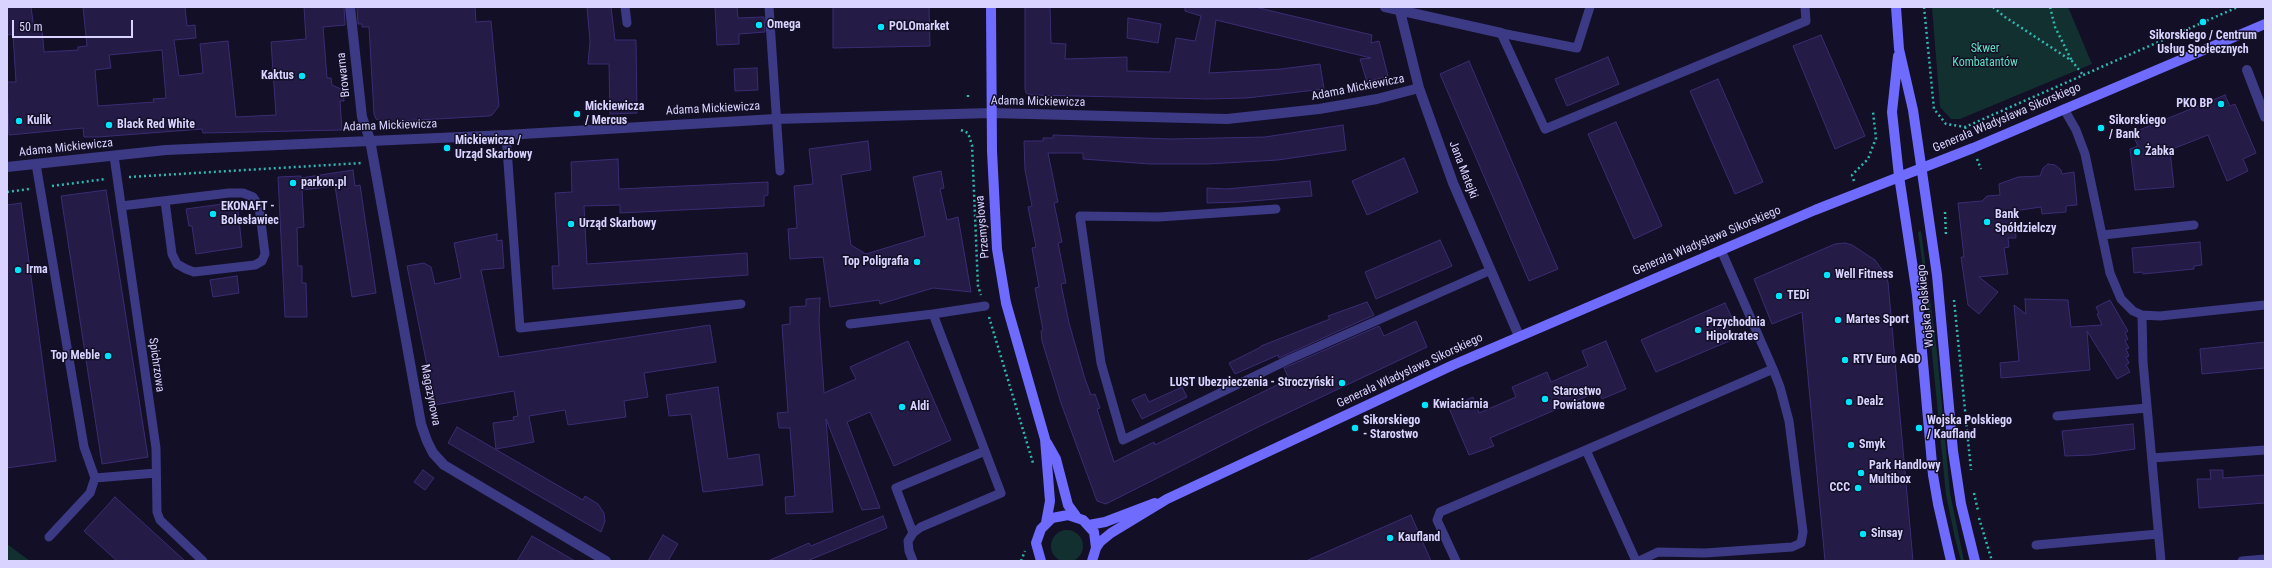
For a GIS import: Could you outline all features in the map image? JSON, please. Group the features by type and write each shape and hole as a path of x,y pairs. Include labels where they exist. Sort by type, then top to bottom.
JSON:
{"street":[{"name":"Browarna","path":"350,7 362,117 370,140"},
{"name":"Przemysłowa","path":"991,7 991,113 993,192 997,249 1006,303 1045,439 1050,501 1046,523 1038,536 1037,550"},
{"path":"1385,7 1400,9 1501,33"},
{"name":"Wojska Polskiego","path":"1896,7 1899,48 1913,110 1937,275 1953,451 1960,504 1975,561"},
{"name":"Jana Matejki","path":"1400,9 1420,88 1452,183 1519,336"},
{"name":"Generała Władysława Sikorskiego","path":"1096,548 1100,542 1111,533 1167,500 1422,378 1857,192 1921,168 2265,24"},
{"name":"Wojska Polskiego","path":"1899,48 1892,112 1899,176 1917,295 1933,475 1938,504 1952,561"},
{"path":"2247,70 2265,117"},
{"name":"Adama Mickiewicza","path":"7,167 166,150 506,135 775,119 991,113 1228,119 1319,109 1377,99 1420,88"},
{"name":"Magazynowa","path":"370,140 421,424 433,453 444,465 606,561"},
{"name":"Przemysłowa","path":"1045,439 1056,459 1068,505 1076,516"},
{"name":"Generała Władysława Sikorskiego","path":"1089,525 1105,522 1126,512 1167,500"},
{"path":"1046,523 1060,516 1076,516 1089,525 1094,532 1096,548 1092,561"},
{"path":"1034,561 1037,550"},
{"path":"1037,550 1041,561"}],"lane":[{"path":"625,7 626,23"},
{"path":"769,7 775,119 780,170"},
{"path":"1501,33 1577,48 1590,7"},
{"path":"1501,33 1545,129 1806,21 1805,7"},
{"path":"2064,109 2076,130 2085,154 2093,185 2097,216 2114,286 2133,311 2142,315 2160,316 2265,306"},
{"path":"506,135 520,328 741,304"},
{"name":"Spichrzowa","path":"114,156 156,448 157,512 160,520 203,561"},
{"path":"36,164 84,447 94,478 90,493 50,537"},
{"path":"121,206 229,193 243,193 253,197 259,206 265,254 262,261 255,266 194,272 182,267 178,264 172,254 165,201"},
{"path":"1276,209 1159,217 1080,216 1101,363 1123,440 1290,359 1491,270"},
{"path":"2102,235 2194,225"},
{"path":"1586,450 1638,561 1658,552 1705,553 1792,547 1801,543 1803,532 1789,421 1780,387 1721,250"},
{"path":"850,324 985,306"},
{"path":"913,561 909,551 908,541 913,533 921,527 1001,493 933,314"},
{"path":"2142,315 2147,408 2161,561"},
{"path":"1456,561 1437,520 1440,512 1773,369"},
{"path":"2057,416 2147,408"},
{"path":"2152,458 2265,450"},
{"path":"913,533 896,488 985,451"},
{"path":"94,478 156,473"},
{"path":"2036,545 2158,534"},
{"path":"2242,561 2265,559"}],"path":[{"path":"1924,7 1934,109 1946,124 1965,127 2238,7"},
{"path":"1993,7 2005,17 2072,62"},
{"path":"2050,7 2055,27 2072,62 2083,75"},
{"path":"1857,192 1852,175 1868,159 1876,138 1873,112"},
{"path":"7,192 117,178 374,162"},
{"path":"1945,212 1946,239"},
{"path":"1954,299 1971,472"},
{"path":"1973,487 1992,561"}],"green space":[{"name":"Skwer Kombatantów","path":"1932,7 2068,7 2092,64 1960,119 1951,119 1940,107"},
{"path":"1921,231 1937,352 1950,493 1964,561 1961,561 1946,495 1925,282 1918,232"},
{"path":"1064,530 1070,530 1079,534 1083,546 1079,558 1070,562 1064,562 1055,558 1051,549 1051,543 1055,534"},
{"path":"7,544 30,561 7,561"}],"building":[{"path":"7,7 31,7 34,28 42,28 44,52 78,50 78,47 87,46 83,7 185,7 187,26 195,25 196,38 174,40 179,76 203,73 200,44 228,41 236,117 276,115 271,42 306,39 304,7 344,7 345,25 323,27 327,78 331,78 332,85 343,90 344,101 340,101 342,130 203,133 202,129 84,137 83,128 9,135 7,82 16,82 13,34 7,35","holes":["162,50 166,98 153,99 154,102 98,106 95,70 111,68 109,55"]},
{"path":"357,7 475,7 476,22 491,21 499,106 492,115 489,116 384,122 376,119 374,114 369,27 362,27 362,24 358,24"},
{"path":"587,7 611,7 615,40 636,40 637,113 610,114 609,64 588,64 590,41"},
{"path":"715,7 737,7 738,18 764,17 765,32 739,34 739,44 717,45"},
{"name":"POLOmarket","path":"833,7 929,7 930,46 833,48"},
{"path":"1025,7 1050,7 1051,43 1066,44 1065,59 1127,57 1127,71 1170,72 1176,38 1195,41 1201,16 1185,11 1185,7 1255,7 1372,35 1371,43 1379,41 1388,76 1367,82 1360,59 1371,58 1216,20 1209,73 1281,69 1320,64 1324,89 1247,98 1209,99 1031,95 1026,93 1025,89"},
{"path":"1128,18 1161,24 1158,43 1127,38"},
{"path":"1821,35 1865,136 1835,149 1793,46"},
{"path":"1608,57 1619,84 1567,106 1555,79"},
{"path":"1469,61 1558,269 1529,281 1440,74"},
{"path":"757,68 758,90 735,91 734,69"},
{"path":"1718,79 1763,182 1735,194 1690,91"},
{"path":"2225,95 2230,106 2235,104 2256,153 2243,159 2248,171 2227,181 2208,135 2170,150 2174,187 2135,190 2130,149 2138,146 2132,133"},
{"path":"1616,122 1662,226 1634,239 1588,134"},
{"path":"1343,125 1346,150 1278,160 1207,164 1150,164 1083,159 1083,153 1048,153 1058,202 1054,203 1062,242 1058,243 1066,283 1061,284 1069,323 1085,379 1091,395 1095,394 1100,408 1097,409 1114,462 1154,442 1155,445 1289,379 1284,368 1379,326 1384,336 1416,321 1427,347 1258,427 1106,504 1097,501 1061,403 1042,341 1041,331 1043,330 1035,288 1039,287 1032,248 1036,247 1028,207 1032,206 1025,170 1024,141 1043,141 1043,138 1053,138 1053,135 1171,139 1265,137"},
{"path":"868,141 871,170 841,175 851,245 866,254 925,236 913,177 941,171 944,188 940,189 947,220 958,217 971,292 933,288 880,304 879,300 830,307 823,257 790,259 788,229 797,228 794,186 813,184 809,149"},
{"path":"1404,158 1418,192 1367,215 1352,181"},
{"path":"618,159 619,189 768,182 768,195 764,196 764,206 620,213 620,205 584,206 587,264 747,253 748,275 553,289 552,266 559,266 555,193 572,192 571,162"},
{"path":"2048,164 2055,165 2061,170 2062,174 2074,172 2077,205 2066,206 2066,212 2042,214 2041,207 2014,211 2016,238 2008,238 2009,247 2004,248 2008,274 1979,277 1998,292 1979,314 1968,305 1961,257 1964,257 1958,203 1982,201 1987,196 2000,195 1999,184 2018,177 2040,176 2043,168"},
{"path":"353,170 355,186 360,185 376,293 352,297 335,186 302,190 304,227 297,228 298,266 302,266 302,283 306,283 307,317 285,317 278,177 301,176 301,178"},
{"path":"1310,181 1312,196 1207,203 1207,188 1227,189"},
{"path":"106,190 148,457 102,464 61,196"},
{"path":"237,202 242,247 196,254 192,226 189,226 186,209"},
{"path":"21,203 56,461 7,468 7,205"},
{"path":"497,234 497,241 502,240 504,268 481,270 499,357 710,325 716,362 644,373 648,397 624,401 626,417 568,425 565,410 529,416 534,442 496,449 493,423 514,420 513,417 518,416 514,391 435,405 407,266 424,263 431,267 435,284 461,278 454,243"},
{"path":"1440,240 1452,266 1376,299 1365,272"},
{"path":"2200,242 2202,265 2194,266 2194,269 2143,274 2142,272 2134,273 2132,248"},
{"name":"Park Handlowy Multibox","path":"1845,243 1852,245 1875,260 1885,274 1888,282 1913,561 1825,561 1802,312 1772,324 1754,279 1835,244"},
{"path":"237,276 239,293 213,297 210,280"},
{"path":"820,298 819,321 824,393 856,379 850,367 908,341 951,440 894,466 870,412 847,422 880,508 862,510 826,419 833,512 786,514 785,497 795,496 790,428 779,428 777,413 788,412 782,325 790,324 790,307 806,306 806,299"},
{"path":"2025,299 2068,300 2071,327 2102,325 2097,314 2099,313 2096,307 2110,300 2128,331 2125,333 2128,339 2125,341 2129,348 2126,349 2129,356 2126,357 2129,363 2126,365 2130,372 2117,379 2087,331 2090,370 2001,378 2000,363 2019,361 2014,305 2026,314"},
{"path":"1367,302 1374,315 1279,358 1278,355 1235,374 1229,363 1261,346 1330,319 1328,316"},
{"name":"Przychodnia Hipokrates","path":"1725,303 1732,318 1727,321 1734,339 1656,372 1641,340"},
{"name":"Starostwo Powiatowe","path":"1606,341 1626,389 1602,399 1599,391 1490,438 1494,446 1469,455 1449,408 1473,397 1479,413 1516,397 1512,387 1547,372 1551,382 1588,366 1582,351"},
{"path":"2265,342 2265,368 2202,374 2200,349"},
{"path":"718,387 728,459 759,454 763,485 703,492 691,414 669,416 666,395"},
{"path":"1182,387 1187,397 1142,419 1132,400 1145,394 1149,402"},
{"path":"2133,424 2135,449 2092,455 2065,456 2062,431"},
{"path":"457,427 583,500 585,496 598,504 604,513 605,521 601,532 448,443"},
{"path":"423,470 434,478 425,490 414,482"},
{"path":"2210,470 2223,470 2223,478 2265,475 2265,503 2199,508 2197,479 2211,479"},
{"path":"115,497 185,561 117,561 84,531"},
{"name":"Kaufland","path":"1411,515 1431,561 1306,561"},
{"path":"883,516 887,528 807,561 768,561 809,543 811,546"},
{"path":"663,535 678,544 668,561 648,561"},
{"path":"532,536 575,561 517,561"}],"place":[{"name":"Sikorskiego / Centrum Usług Społecznych","path":"2203,22"},
{"name":"Omega","path":"759,25"},
{"name":"POLOmarket","path":"881,27"},
{"name":"Kaktus","path":"302,76"},
{"name":"PKO BP","path":"2221,104"},
{"name":"Mickiewicza / Mercus","path":"577,114"},
{"name":"Kulik","path":"19,121"},
{"name":"Black Red White","path":"109,125"},
{"name":"Sikorskiego / Bank","path":"2101,128"},
{"name":"Mickiewicza / Urząd Skarbowy","path":"447,148"},
{"name":"Żabka","path":"2137,152"},
{"name":"parkon.pl","path":"293,183"},
{"name":"EKONAFT - Bolesławiec","path":"213,214"},
{"name":"Bank Spółdzielczy","path":"1987,222"},
{"name":"Urząd Skarbowy","path":"571,224"},
{"name":"Top Poligrafia","path":"917,262"},
{"name":"Irma","path":"18,270"},
{"name":"Well Fitness","path":"1827,275"},
{"name":"TEDi","path":"1779,296"},
{"name":"Martes Sport","path":"1838,320"},
{"name":"Przychodnia Hipokrates","path":"1698,330"},
{"name":"Top Meble","path":"108,356"},
{"name":"RTV Euro AGD","path":"1845,360"},
{"name":"LUST Ubezpieczenia - Stroczyński","path":"1342,383"},
{"name":"Starostwo Powiatowe","path":"1545,399"},
{"name":"Dealz","path":"1849,402"},
{"name":"Kwiaciarnia","path":"1425,405"},
{"name":"Aldi","path":"902,407"},
{"name":"Sikorskiego - Starostwo","path":"1355,428"},
{"name":"Wojska Polskiego / Kaufland","path":"1919,428"},
{"name":"Smyk","path":"1851,445"},
{"name":"Park Handlowy Multibox","path":"1861,473"},
{"name":"CCC","path":"1858,488"},
{"name":"Sinsay","path":"1863,534"},
{"name":"Kaufland","path":"1390,538"}]}
